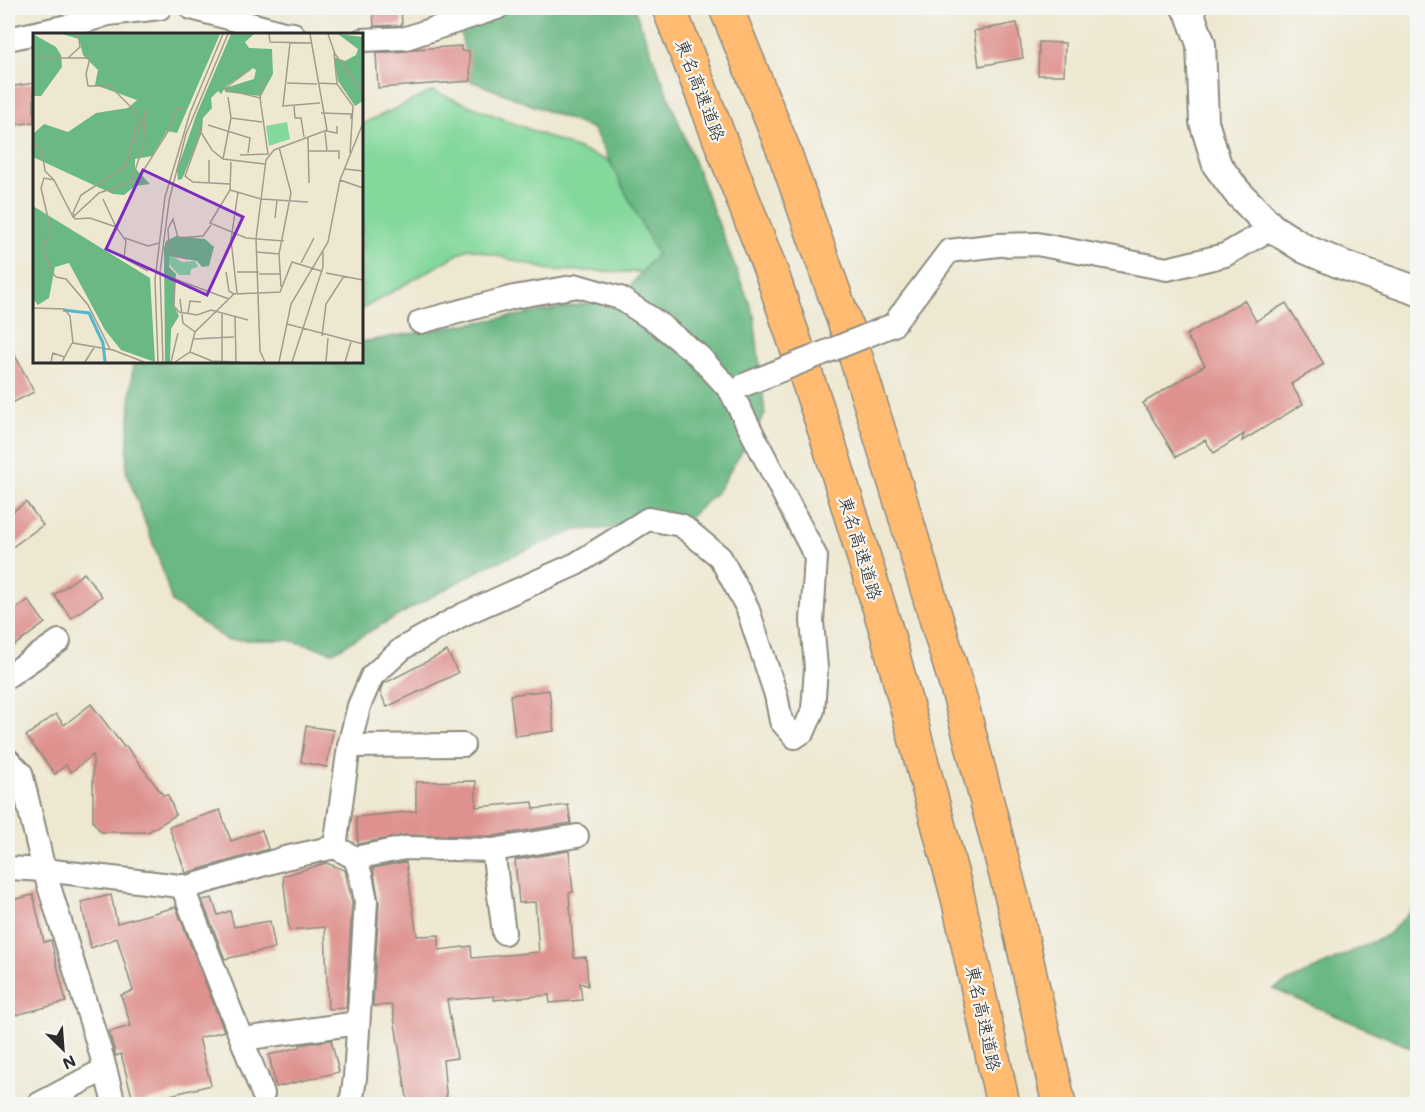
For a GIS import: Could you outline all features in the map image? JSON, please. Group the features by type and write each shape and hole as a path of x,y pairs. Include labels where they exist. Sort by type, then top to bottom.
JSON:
{"highway":[{"name":"東名高速道路","path":"669,8 772,274 826,435 887,633 958,898 1003,1104"},
{"path":"726,8 784,151 849,335 905,513 960,698 1004,865 1059,1104"}],"street":[{"path":"54,32 74,16 160,8"},
{"path":"191,8 284,33"},
{"path":"363,40 406,38 455,14 497,8"},
{"path":"1186,8 1201,44 1204,122 1217,165 1237,192 1272,228 1305,249 1418,291"},
{"path":"8,39 33,35"},
{"path":"737,387 893,325 949,251 998,245 1037,244 1167,269 1225,255 1272,228"},
{"path":"335,847 349,746 359,706 372,676 403,648 462,615 576,564 648,519 681,525 720,557 747,607 776,695 781,721 795,737 804,731 813,710 816,668 812,621 816,556 737,387 658,323 620,298 579,286 513,297 420,322"},
{"path":"8,676 59,641"},
{"path":"349,746 463,745"},
{"path":"8,760 21,773 44,870 114,1104"},
{"path":"355,858 405,848 493,850 577,836"},
{"path":"8,868 188,887 285,858 335,847 355,858 362,876 366,901 355,1078 351,1104"},
{"path":"493,850 504,933"},
{"path":"182,886 263,1094"},
{"path":"242,1039 358,1023"},
{"path":"39,1104 105,1069"}],"green space":[{"path":"453,8 634,8 754,315 765,414 717,492 681,525 576,530 485,567 333,652 288,640 227,640 172,602 161,565 126,471 133,363 363,363 363,342 620,298 657,254 593,129 471,81 458,20"},
{"path":"433,91 624,167 665,273 549,270 469,248 363,308 363,124"},
{"path":"1417,905 1417,1050 1273,989 1387,935"}],"building":[{"path":"373,8 401,8 402,25 374,26"},
{"path":"1017,23 1023,58 979,66 974,31"},
{"path":"1039,42 1065,43 1064,75 1038,75"},
{"path":"461,46 461,51 469,51 471,81 378,88 376,53"},
{"path":"33,83 33,122 8,126 8,87"},
{"path":"1244,300 1256,321 1286,303 1324,364 1291,384 1303,404 1242,441 1244,434 1214,453 1205,440 1176,457 1143,403 1205,365 1186,335"},
{"path":"8,342 34,392 8,405"},
{"path":"26,502 43,525 8,550 8,515"},
{"path":"84,573 102,596 71,618 54,595"},
{"path":"28,600 45,623 8,650 8,615"},
{"path":"447,651 458,673 387,707 380,692 383,684"},
{"path":"549,690 554,731 515,736 510,695"},
{"path":"91,704 163,795 168,795 176,815 148,832 101,832 93,822 93,755 71,772 66,765 55,774 26,736 56,714 64,725"},
{"path":"306,726 333,730 327,767 301,762"},
{"path":"476,781 476,807 533,802 534,809 568,805 571,823 493,836 405,835 358,844 356,817 416,811 416,782"},
{"path":"220,810 231,841 262,830 268,849 186,873 169,827"},
{"path":"569,851 573,892 569,893 574,958 586,957 588,986 580,983 582,1000 550,1003 549,995 494,1000 494,996 447,1000 457,1058 443,1060 447,1104 408,1104 392,1005 373,1006 379,902 373,868 406,862 417,936 439,935 439,950 471,946 472,958 539,952 535,902 519,903 515,860"},
{"path":"326,863 345,870 352,902 346,1008 328,1009 325,927 289,930 283,876"},
{"path":"33,895 44,942 51,940 66,1002 8,1017 8,901"},
{"path":"111,895 117,923 176,907 224,1031 199,1038 211,1085 134,1104 121,1054 116,1056 109,1032 131,1026 121,995 133,991 117,938 91,948 81,902"},
{"path":"212,898 218,915 230,911 234,927 270,921 275,948 225,959 202,900"},
{"path":"331,1040 339,1072 276,1087 269,1055 300,1047 300,1045"}]}
